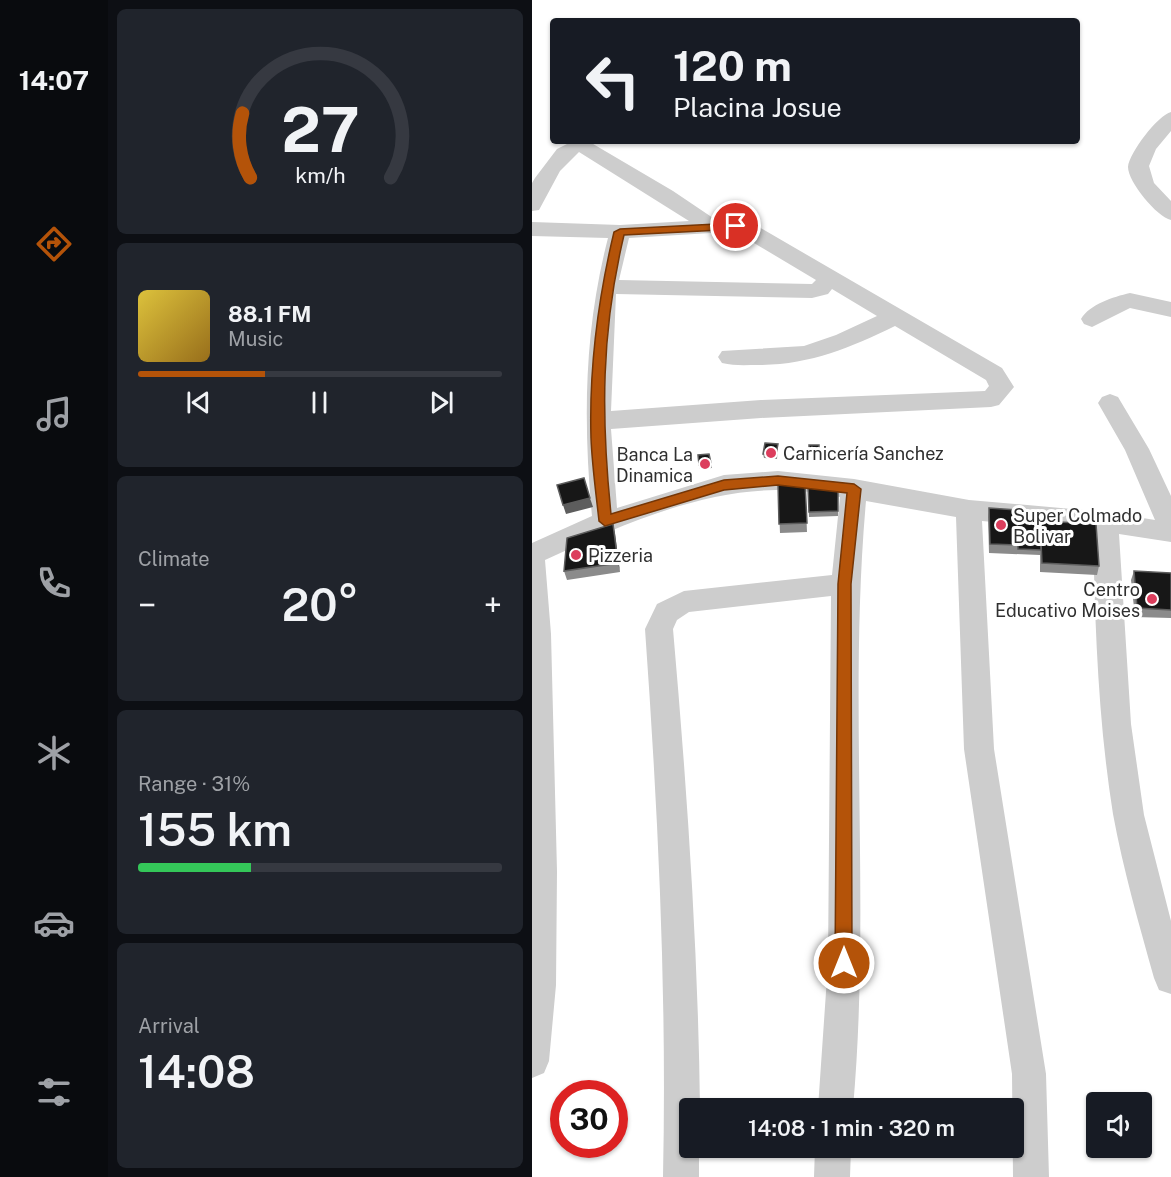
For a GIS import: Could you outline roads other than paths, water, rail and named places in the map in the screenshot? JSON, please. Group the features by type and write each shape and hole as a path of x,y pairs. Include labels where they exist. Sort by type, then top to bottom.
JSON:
{"street":[{"path":"1171,118 1145,149 1137,165 1139,176 1171,214"},
{"path":"532,205 539,188 557,162 581,145 656,189 711,226"},
{"path":"532,229 620,232 711,226 744,228 994,374 1002,387 991,399 969,401 761,409 597,421"},
{"path":"605,521 597,421 600,342 606,287 620,232"},
{"path":"606,287 812,291 820,289 830,278"},
{"path":"1092,319 1121,300 1131,298 1171,310"},
{"path":"730,357 791,356 815,351 836,345 894,317"},
{"path":"1110,403 1137,449 1171,526"},
{"path":"532,554 605,521 724,485 778,480 854,489 969,510 1106,522 1171,532"},
{"path":"837,1098 844,963 845,584 854,489"},
{"path":"969,510 979,749 1029,1074 1031,1177"},
{"path":"1106,522 1109,643 1125,793 1155,924 1171,978"},
{"path":"532,561 538,611 541,825 539,1005 532,1061"},
{"path":"681,1177 677,928 670,763 659,629 667,612 684,602 845,584"},
{"path":"832,1177 833,1158"}],"place":[{"name":"Carnicería Sanchez","path":"771,453"},
{"name":"Banca La Dinamica","path":"705,464"},
{"name":"Super Colmado Bolivar","path":"1001,525"},
{"name":"Pizzeria","path":"576,555"},
{"name":"Centro Educativo Moises","path":"1152,599"}]}
